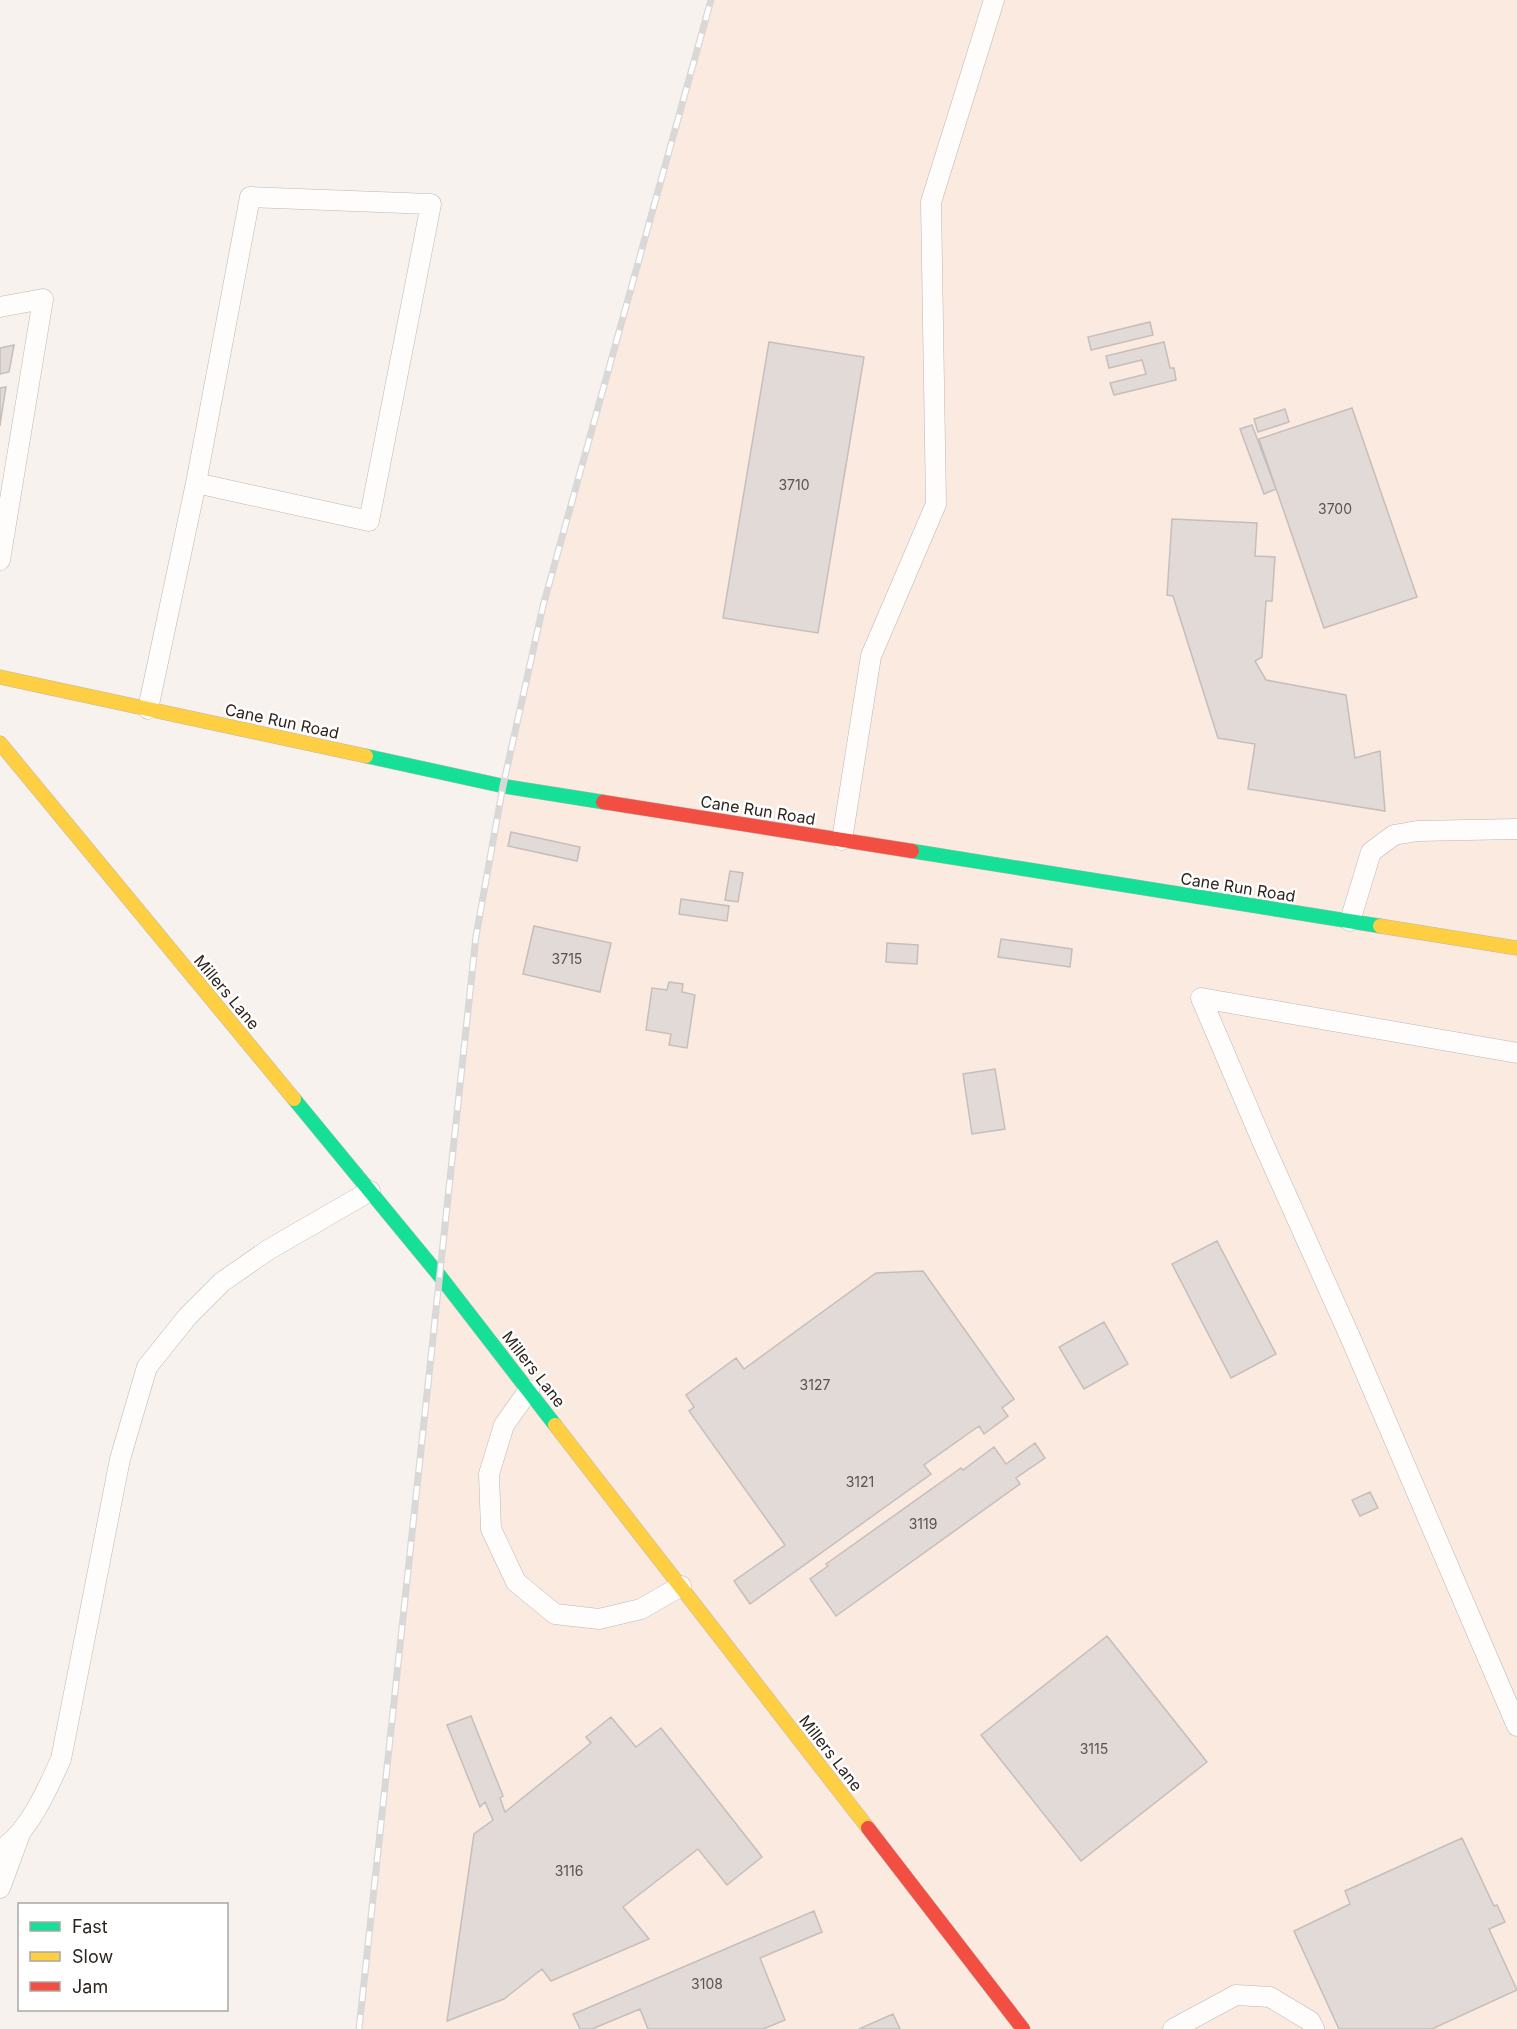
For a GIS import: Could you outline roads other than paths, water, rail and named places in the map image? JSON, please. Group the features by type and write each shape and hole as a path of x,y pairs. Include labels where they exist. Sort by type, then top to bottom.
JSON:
{"street":[{"name":"Cane Run Road","path":"0,677 503,786 1517,948"},
{"name":"Millers Lane","path":"3,756 440,1275 1023,2029"}],"lane":[{"path":"842,840 871,656 936,504 931,202 994,0"},
{"path":"148,709 196,483 250,197 431,204 369,521 196,483"},
{"path":"0,307 43,299 0,560"},
{"path":"1350,921 1371,852 1394,835 1417,831 1517,829"},
{"path":"1517,1053 1201,998 1351,1339 1517,1726"},
{"path":"0,1850 10,1844 43,1798 61,1759 120,1459 147,1367 188,1316 222,1282 268,1250 370,1191"},
{"path":"529,1390 504,1425 489,1474 491,1529 516,1582 555,1614 600,1619 640,1610 681,1586"},
{"path":"0,1888 23,1826"},
{"path":"1173,2029 1236,1995 1270,1997 1310,2022 1314,2029"}],"railway":[{"path":"359,2029 476,936 503,786 543,606 711,0"}]}
